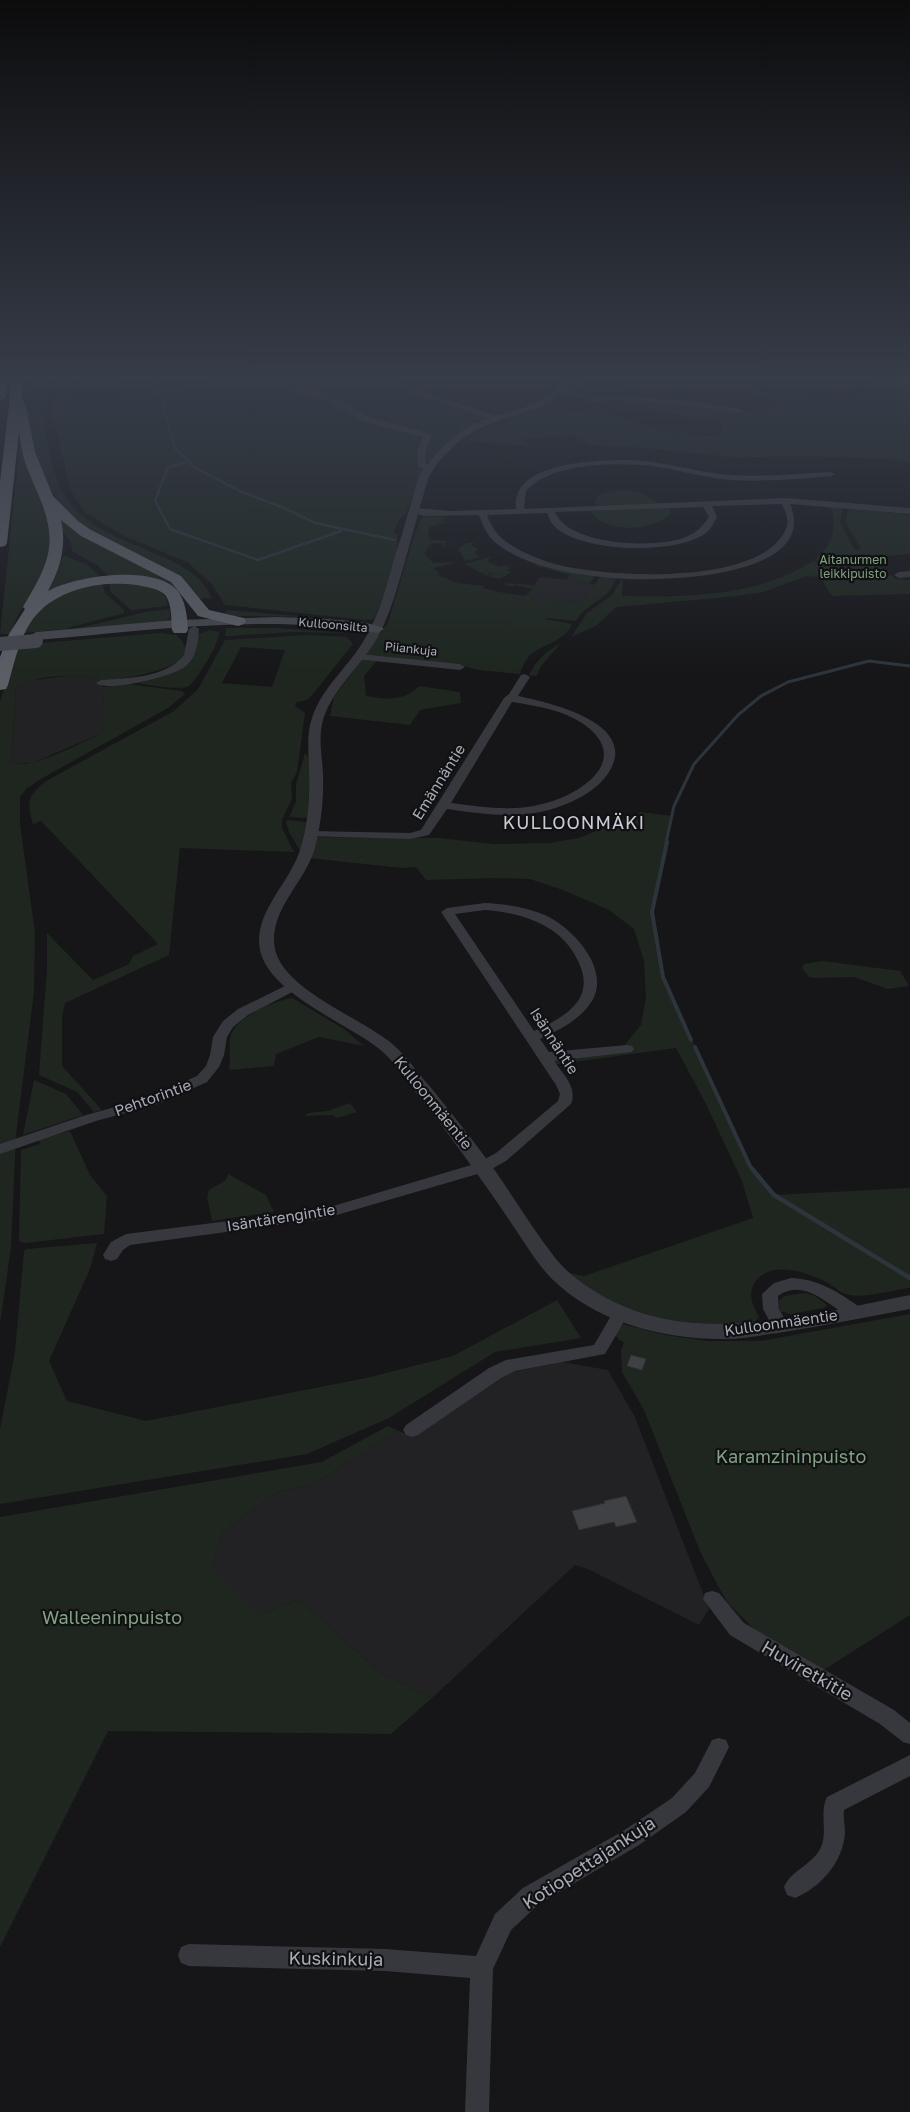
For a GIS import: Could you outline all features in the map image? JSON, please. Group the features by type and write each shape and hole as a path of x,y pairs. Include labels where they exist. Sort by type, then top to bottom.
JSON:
{"highway":[{"path":"0,543 7,479"},
{"path":"0,685 24,619 45,582 57,546 56,530 38,479"},
{"path":"45,496 73,524 86,533 168,574 181,584 199,610 204,614 238,621"},
{"path":"24,619 35,607 52,595 85,583 120,580 151,583 167,590 175,599 187,627"},
{"path":"187,627 192,598"}],"main road":[{"name":"Kulloonsilta","path":"0,644 36,639 238,621 289,621 357,625 377,629"},
{"name":"Kulloonsilta","path":"187,627 280,625 354,631 377,629"},
{"name":"Kulloonsilta","path":"0,639 36,639"}],"street":[{"path":"377,629 386,607 424,479"},
{"path":"520,510 520,496 523,488 538,479"},
{"path":"414,511 423,514 785,501 910,511"},
{"path":"482,512 490,532 504,545 538,561 554,566 603,575 670,576 714,572 735,567 769,553 786,539 790,529 792,518 785,501"},
{"path":"550,509 558,525 582,538 624,546 650,546 684,540 705,530 711,525 713,517 706,504"},
{"path":"899,575 910,574"},
{"path":"100,683 138,679 166,672 188,656 191,646 187,627"},
{"path":"187,627 191,646"},
{"name":"Kulloonmäentie","path":"377,629 360,657 338,682 325,701 314,726 316,810 302,863 274,911 266,941 272,964 293,986 358,1026 391,1051 461,1137 536,1246 559,1274 574,1287 621,1313 676,1329 714,1332 748,1330 910,1302"},
{"name":"Piiankuja","path":"360,657 460,667"},
{"name":"Emännäntie","path":"311,834 420,835 428,830 509,698 513,696 525,676"},
{"path":"444,805 498,812 525,811 547,807 571,797 592,785 604,775 610,764 610,750 605,738 595,728 564,711 540,703 509,698"},
{"name":"Isännäntie","path":"483,1167 501,1157 564,1104 567,1097 566,1090 546,1057 448,912 472,907 503,907 533,915 560,930 578,948 588,967 589,993 572,1016 533,1037"},
{"name":"Pehtorintie","path":"0,1149 91,1118 153,1101 202,1079 212,1067 217,1055 220,1037 228,1024 243,1012 293,986"},
{"path":"546,1057 627,1049"},
{"name":"Isäntärengintie","path":"111,1254 117,1246 126,1240 323,1214 483,1167"},
{"path":"780,1325 770,1304 770,1294 778,1286 794,1284 813,1287 829,1293 855,1312"},
{"path":"412,1430 495,1372 512,1365 599,1350 621,1313"},
{"name":"Huviretkitie","path":"712,1599 737,1629 887,1717 910,1735"},
{"name":"Kotiopettajankuja","path":"477,2112 482,1968 503,1922 531,1896 631,1838 679,1805 702,1780 719,1747"},
{"path":"795,1887 817,1872 830,1855 834,1834 832,1814 834,1804 910,1765"},
{"name":"Kuskinkuja","path":"190,1956 386,1960 482,1968"}],"shaded area":[{"path":"539,578 566,580 568,578 580,579 578,582 595,585 583,601 563,602 529,599 543,587 535,585"},
{"path":"65,676 96,676 103,687 105,732 32,763 11,763 16,688 27,681"},
{"path":"562,1362 608,1370 635,1417 709,1609 699,1625 588,1569 575,1565 432,1698 379,1672 299,1599 260,1615 212,1567 223,1532 276,1492 316,1483 397,1430 412,1437 503,1374"}],"green space":[{"path":"16,479 35,479 47,516 52,548 39,583 18,615 10,634 0,634"},
{"path":"44,479 57,479 63,492 74,508 89,521 123,540 177,564 193,574 202,582 212,598 197,599 188,586 164,568 92,534 63,508"},
{"path":"67,479 420,479 406,513 397,524 394,533 397,534 398,544 394,566 386,589 374,619 365,620 225,605 212,584 187,562 124,536 86,513 69,486"},
{"path":"623,490 639,492 660,504 596,506 595,500 600,495"},
{"name":"Aitanurmen leikkipuisto","path":"827,507 843,508 840,522 855,550 861,549 845,522 849,509 910,515 910,554 874,559 875,563 889,573 871,573 878,578 892,575 895,579 910,580 910,594 832,596 820,577 807,576 763,592 616,607 596,626 571,637 587,613 612,595 621,580 623,580 622,596 696,595 745,588 791,573 813,561 822,563 815,560 829,544 834,525 832,510"},
{"path":"670,508 671,513 653,524 629,528 606,524 590,511"},
{"path":"58,516 88,539 168,580 175,586 183,600 176,593 109,576 98,566 72,551 71,542 63,532"},
{"path":"427,516 445,517 445,519 440,520 444,521 444,523 429,527 428,537 430,537 430,540 453,541 445,542 444,545 453,546 444,547 441,543 429,544 430,547 426,547 425,554 433,563 459,562 433,568 440,574 438,575 457,583 484,586 483,588 525,596 533,589 516,585 513,587 505,585 507,583 541,586 543,587 530,599 563,602 583,601 600,577 616,579 608,592 585,610 576,621 545,619 572,624 559,639 529,656 520,674 381,656 364,676 366,696 401,697 419,686 460,692 461,703 420,710 410,725 330,716 334,697 388,623 414,536 421,519"},
{"path":"468,543 475,543 471,545 478,550 474,552 480,557 465,561 458,548"},
{"path":"64,555 88,565 101,578 41,597"},
{"path":"493,556 487,561 499,567 511,564 507,566 511,568 506,570 512,572 499,579 488,576 492,574 490,572 487,576 465,564"},
{"path":"540,564 595,576 590,584 578,582 579,579 568,578 570,575 534,565"},
{"path":"109,582 147,586 166,597 168,606 131,610 111,592"},
{"path":"102,583 105,593 124,610 124,613 64,629 23,633 40,609 63,593"},
{"path":"170,609 170,618 166,621 58,633 150,611"},
{"path":"228,610 310,617 226,616 225,612"},
{"path":"226,628 274,628 348,633 292,632 225,636"},
{"path":"210,630 219,632 216,644 203,668 189,686 172,688 138,683 179,669 199,634"},
{"path":"160,633 176,635 185,647 183,656 173,664 158,670 141,675 99,681 96,676 45,678 25,683 16,688 11,762 19,764 29,763 57,754 104,732 103,687 129,684 182,691 185,694 168,708 39,780 26,789 20,797 20,824 35,933 34,992 16,1135 11,1247 0,1324 0,702 17,645"},
{"path":"306,635 346,637 352,642 352,645 313,694 307,700 297,702 295,706 305,713 297,772 291,783 292,798 282,820 282,828 294,852 180,848 169,955 65,1003 62,1017 62,1066 102,1110 94,1112 77,1092 39,1075 47,969 47,933 93,980 129,964 133,956 158,944 41,821 33,824 30,800 35,791 46,781 174,711 198,689 225,640","holes":["241,647 285,650 272,687 222,683"]},
{"path":"561,643 541,666 537,676 529,675 542,656"},
{"path":"305,753 310,759 308,816 306,818 289,817 296,802 296,785"},
{"path":"641,812 672,816 652,912 663,977 750,1166 774,1195 910,1188 910,1288 856,1296 843,1293 826,1282 799,1272 789,1270 770,1271 762,1275 753,1286 751,1295 759,1317 754,1323 747,1325 707,1324 648,1316 610,1303 592,1292 569,1273 584,1276 753,1218 742,1181 705,1102 676,1048 551,1065 546,1057 624,1046 641,1025 646,998 644,961 634,929 609,910 563,890 530,879 426,880 416,867 401,868 310,858 316,837 439,838 493,844 549,843 579,838"},
{"path":"286,821 307,822 300,851 289,832"},
{"path":"823,961 900,971 909,986 888,989 854,977 814,978 809,977 802,968 804,964"},
{"path":"292,998 344,1029 364,1046 319,1037 276,1054 274,1066 229,1070 230,1039 232,1031 238,1024 265,1007"},
{"path":"34,1080 66,1094 83,1115 23,1135"},
{"path":"350,1103 357,1112 337,1118 332,1115 305,1116 308,1113 328,1111"},
{"path":"70,1131 90,1175 107,1196 104,1234 25,1243 19,1241 21,1150 40,1144 39,1140"},
{"path":"228,1174 266,1195 274,1212 212,1221 207,1197 209,1190 226,1180"},
{"path":"97,1243 90,1269 49,1361 67,1401 146,1421 366,1378 453,1356 557,1300 581,1338 495,1352 389,1418 307,1454 0,1504 0,1429 15,1352 24,1251 27,1249"},
{"path":"805,1293 815,1296 827,1305 824,1308 791,1314 780,1311 779,1301 784,1296"},
{"name":"Karamzininpuisto","path":"910,1314 910,1615 822,1671 785,1651 753,1628 728,1603 700,1551 644,1410 622,1372 621,1350 624,1342 619,1340 615,1334 622,1324 665,1335 708,1341 760,1341"},
{"name":"Walleeninpuisto","path":"388,1426 397,1430 316,1483 276,1492 223,1532 212,1567 260,1615 299,1599 379,1672 432,1698 391,1734 108,1731 0,1947 0,1517 322,1462"}],"building":[{"path":"631,1355 646,1359 642,1370 627,1366"},
{"path":"626,1496 637,1522 616,1527 614,1522 579,1530 572,1511"}],"waterway":[{"path":"164,479 155,501 170,529 258,560 341,531"},
{"path":"216,479 242,492 284,508 315,523 395,540"},
{"path":"666,843 674,806 694,764 738,715 761,696 788,682 869,661 910,666"},
{"path":"667,842 652,912 663,977 691,1040"},
{"path":"695,1047 754,1171"},
{"path":"753,1170 774,1195 910,1278"}],"district":[{"name":"KULLOONMÄKI","path":"574,823"}]}
